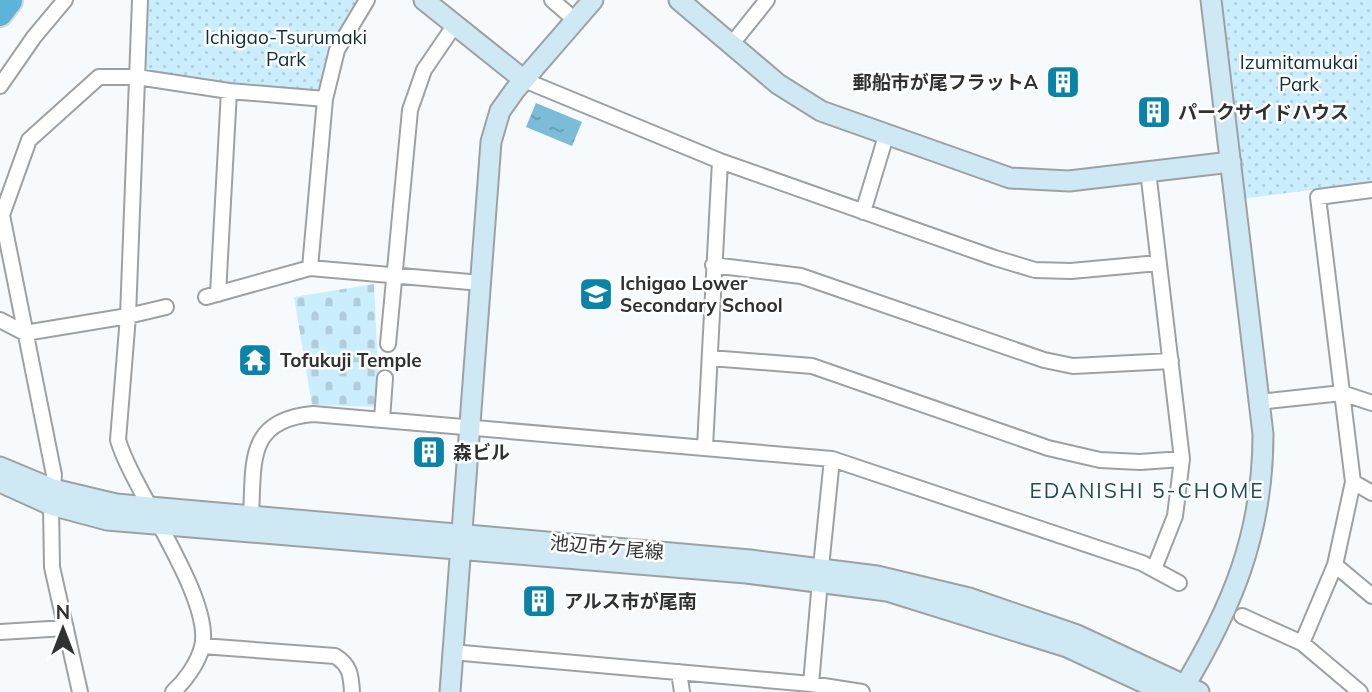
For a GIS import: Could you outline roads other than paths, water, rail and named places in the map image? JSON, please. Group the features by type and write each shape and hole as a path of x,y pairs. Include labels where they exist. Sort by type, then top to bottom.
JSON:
{"street":[{"path":"0,86 34,37 65,0"},
{"path":"140,0 128,316 118,440 122,455 163,526 198,611 202,646 184,683 173,692"},
{"path":"310,268 325,99 337,50 367,0"},
{"path":"424,0 524,80 720,161 1034,270 1071,271 1158,263"},
{"path":"552,0 575,20"},
{"path":"450,692 491,142 500,111 593,0"},
{"path":"679,0 778,84 821,111 886,136 1024,181 1069,181 1231,162"},
{"path":"731,45 767,0"},
{"path":"1188,689 1226,608 1250,548 1264,465 1259,402 1211,0"},
{"path":"388,344 410,110 424,70 454,26"},
{"path":"80,692 52,567 54,475 2,215 29,140 99,77 137,77 229,91 325,99"},
{"path":"229,91 212,295 310,268 481,283"},
{"path":"863,212 886,136"},
{"path":"705,447 720,161"},
{"path":"1148,172 1182,459 1175,516 1154,569"},
{"path":"1302,643 1335,565 1353,482 1318,198 1372,190"},
{"path":"713,265 801,276 1044,360 1073,366 1171,361"},
{"path":"0,320 25,333 166,307"},
{"path":"709,358 811,366 1048,447 1100,460 1140,462 1182,459"},
{"path":"382,419 385,378"},
{"path":"1259,402 1342,393 1372,402"},
{"path":"251,517 257,451 263,434 276,421 313,414 832,459 1154,569 1179,583"},
{"path":"811,684 832,459"},
{"name":"池辺市ケ尾線","path":"0,467 52,497 461,542 820,574 877,576 969,598 1077,635 1188,689"},
{"name":"池辺市ケ尾線","path":"0,482 52,497 107,520 163,526 461,542"},
{"path":"1353,482 1372,493"},
{"path":"1335,565 1372,596"},
{"name":"池辺市ケ尾線","path":"820,574 961,612 1067,647 1164,692"},
{"path":"1242,616 1302,643 1360,692"},
{"path":"0,632 65,628"},
{"path":"202,646 334,656 346,663 351,675 352,692"},
{"path":"452,652 811,684 862,692"},
{"path":"679,672 682,692"}],"water":[{"path":"536,103 582,122 572,146 526,127"}],"place":[{"name":"郵船市が尾フラットA","path":"1063,82"},
{"name":"パークサイドハウス","path":"1154,112"},
{"name":"Ichigao Lower Secondary School","path":"596,294"},
{"name":"Tofukuji Temple","path":"255,360"},
{"name":"森ビル","path":"429,452"},
{"name":"アルス市が尾南","path":"539,601"}],"district":[{"name":"EDANISHI 5-CHOME","path":"1147,490"}],"park label":[{"name":"Ichigao-Tsurumaki Park","path":"286,48"},
{"name":"Izumitamukai Park","path":"1299,73"}]}
